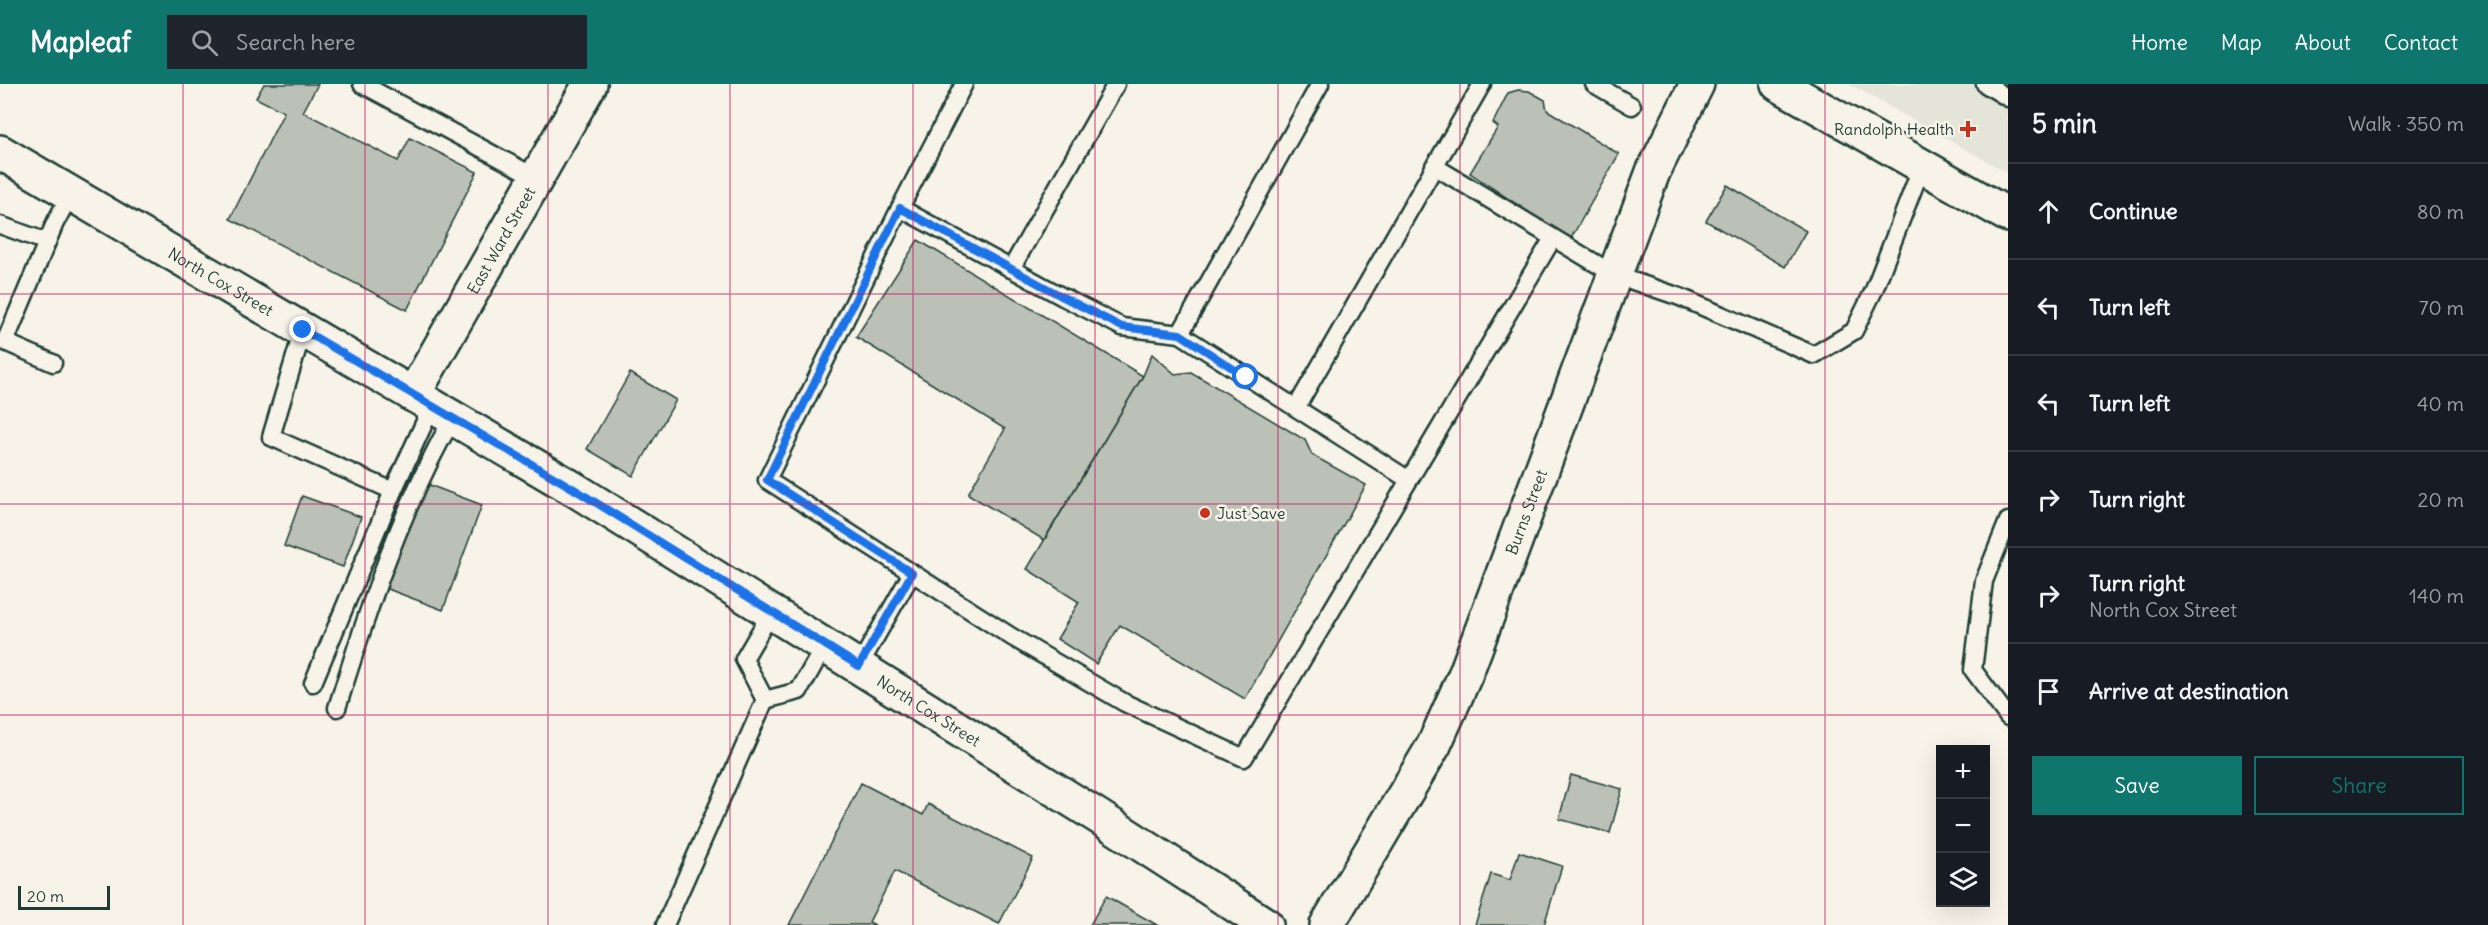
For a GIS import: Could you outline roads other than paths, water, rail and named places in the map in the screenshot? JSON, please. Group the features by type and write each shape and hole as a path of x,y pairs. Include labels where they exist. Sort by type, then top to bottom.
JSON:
{"street":[{"name":"East Ward Street","path":"433,406 537,178 591,84"},
{"name":"Burns Street","path":"1327,925 1434,745 1466,673 1653,172 1697,84"},
{"path":"1778,84 1812,92 1922,166 2008,215"},
{"name":"North Cox Street","path":"0,152 574,489 772,611 1266,925"}],"lane":[{"path":"362,84 537,178"},
{"path":"964,84 900,208 767,480 1012,637 1125,704 1244,758 1553,238"},
{"path":"1011,269 1116,84"},
{"path":"1180,334 1320,84"},
{"path":"1296,408 1482,84"},
{"path":"1594,84 1632,106"},
{"path":"1985,84 2008,98"},
{"path":"1434,166 1615,275 1680,297 1814,355 1854,332 1875,290 1922,166"},
{"path":"53,363 5,342 46,242 71,194"},
{"path":"900,208 1122,327 1180,334 1409,480"},
{"path":"0,225 46,242"},
{"path":"303,330 271,437 393,491"},
{"path":"313,683 393,491 433,406"},
{"path":"337,708 391,550 414,495 433,406"},
{"path":"2008,521 1983,581 1973,670 2008,717"},
{"path":"859,666 912,573"},
{"path":"765,700 744,659 772,611"},
{"path":"765,700 799,691 825,645"},
{"path":"665,925 765,700"}],"place":[{"name":"Randolph Health","path":"1968,129"},
{"name":"Just Save","path":"1205,513"}]}
